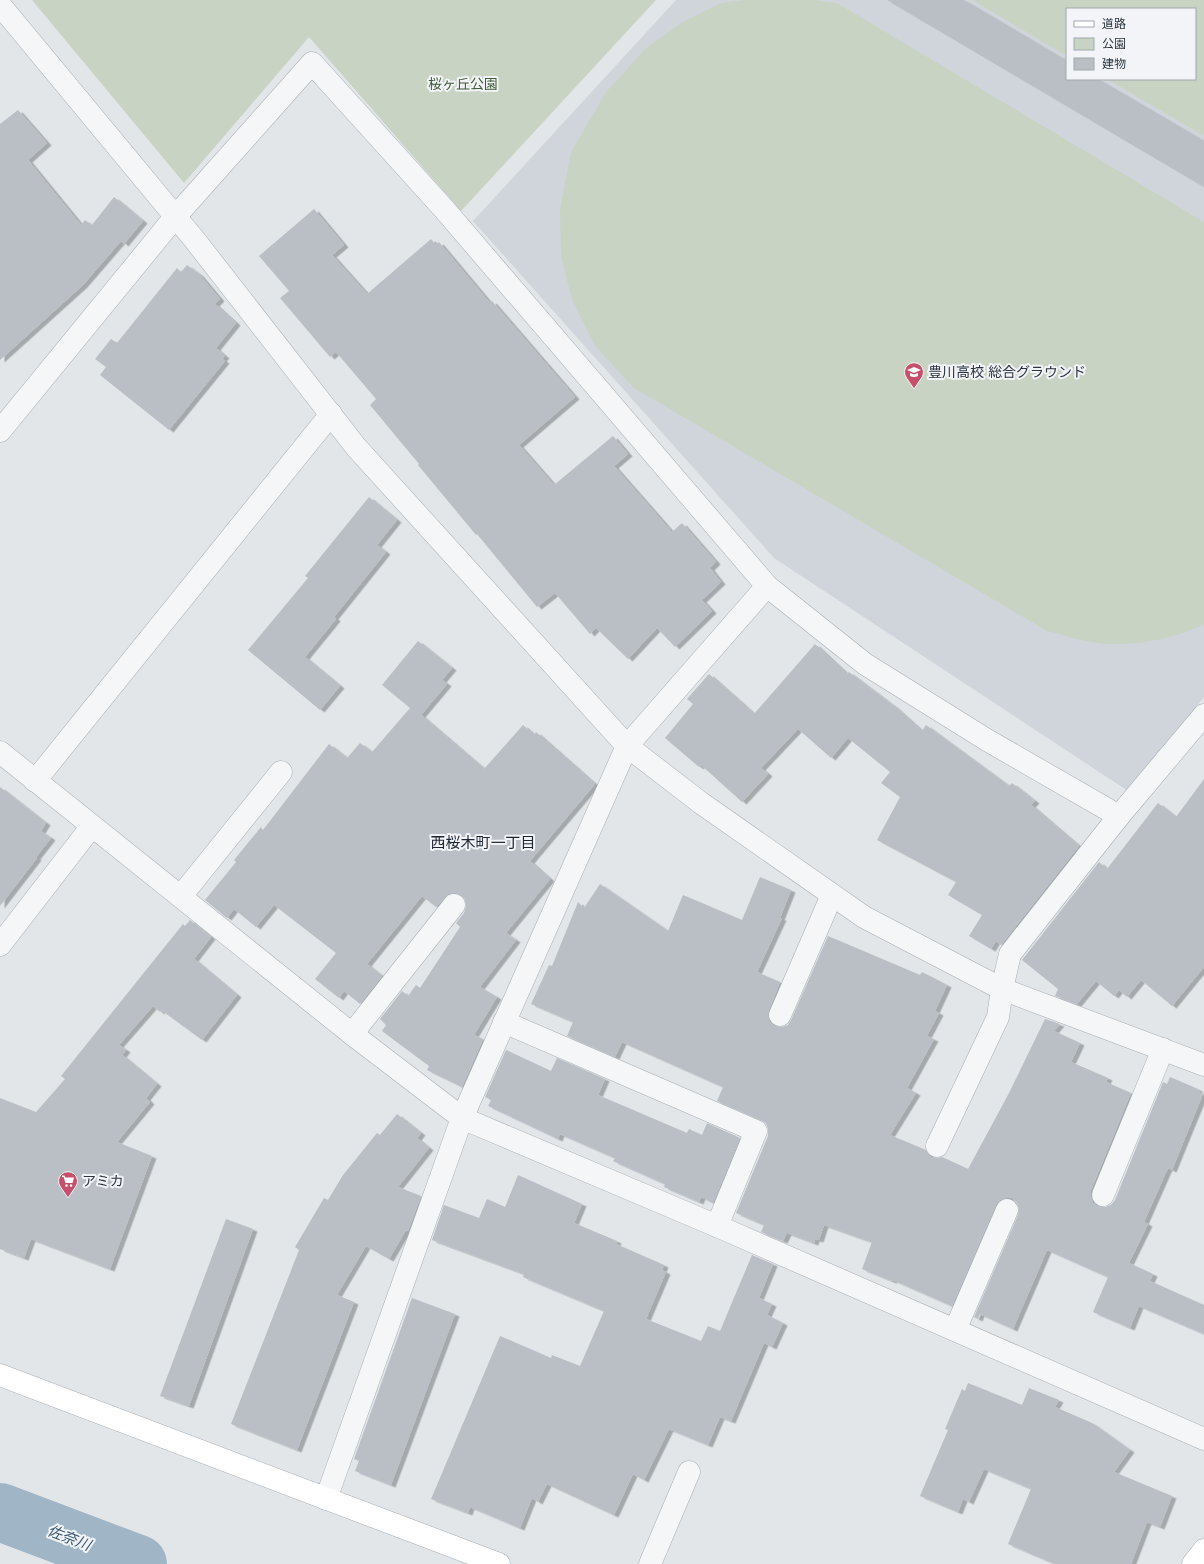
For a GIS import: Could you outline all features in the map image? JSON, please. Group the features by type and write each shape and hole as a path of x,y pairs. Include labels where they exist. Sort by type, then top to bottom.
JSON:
{"street":[{"path":"0,5 174,217 194,239 356,447 627,746 701,803 864,917 1002,989 1204,1065"},
{"path":"2,424 174,217 312,63 444,209 767,586 865,664 987,740 1119,816"},
{"path":"35,781 331,414"},
{"path":"326,1499 462,1118 627,746 767,586"},
{"path":"937,1146 998,1017 1002,989 1010,954 1119,816 1204,715"},
{"path":"0,752 352,1034 462,1118 717,1226 1204,1439"},
{"path":"181,896 282,772"},
{"path":"0,946 92,826"},
{"path":"780,1015 832,895"},
{"path":"352,1034 454,905"},
{"path":"504,1022 756,1131 717,1226"},
{"path":"1103,1194 1163,1049"},
{"path":"955,1330 1007,1210"},
{"path":"0,1375 499,1564"},
{"path":"650,1564 689,1472"},
{"path":"1193,1564 1204,1550"}],"shaded area":[{"name":"豊川高校 総合グラウンド","path":"676,0 1204,0 1204,697 1128,791 774,558 473,221"}],"green space":[{"name":"桜ヶ丘公園","path":"32,0 656,0 461,211 309,37 184,183"},
{"name":"豊川高校 総合グラウンド","path":"743,0 814,0 837,3 1204,222 1204,624 1167,638 1124,644 1092,642 1047,631 634,388 595,346 572,300 561,256 560,210 571,152 606,92 646,48 681,23 721,3"},
{"path":"972,0 1204,0 1204,136 1109,80 1196,80 1196,8 1066,8 1066,55"}],"building":[{"path":"887,0 964,0 1066,60 1066,80 1100,80 1204,141 1204,187"},
{"path":"18,110 47,143 28,160 81,225 85,220 92,225 114,197 143,221 124,244 121,241 83,285 0,360 0,124"},
{"path":"314,209 344,245 332,255 367,294 431,239 436,245 439,242 490,303 492,301 575,397 519,445 554,485 613,436 628,454 614,466 672,532 682,523 716,562 710,568 721,582 702,600 712,611 675,647 657,628 628,659 596,628 590,634 555,593 537,607 418,465 419,464 370,405 376,399 336,352 330,357 280,298 289,291 259,256"},
{"path":"187,265 199,274 220,299 215,304 236,323 216,348 225,356 222,359 225,361 169,430 100,375 106,367 95,359 111,339 117,343 177,268 181,272"},
{"path":"369,497 397,520 377,545 386,552 334,617 336,619 305,657 340,686 320,710 248,650 308,578 305,576"},
{"path":"418,641 452,668 442,680 447,684 421,715 484,769 523,725 534,735 536,732 595,784 530,861 550,879 506,933 516,940 480,987 497,997 474,1035 483,1039 462,1087 427,1070 429,1066 382,1031 386,1025 380,1019 402,991 408,996 416,985 420,988 460,927 456,923 464,913 466,906 465,900 461,895 455,893 449,894 436,907 422,896 367,964 382,976 360,1004 344,991 339,998 315,979 336,953 274,905 256,927 234,909 227,918 205,900 236,862 234,860 261,827 263,830 329,744 347,758 360,743 372,752 410,708 382,685"},
{"path":"815,644 847,674 849,672 894,706 922,731 926,725 1009,786 1012,783 1035,801 1031,805 1079,846 1001,945 996,941 991,949 969,936 982,915 948,895 956,882 877,840 900,797 881,783 890,772 848,738 831,758 798,729 761,768 768,774 742,802 701,765 699,767 665,738 693,704 687,699 709,674 754,714"},
{"path":"1204,779 1204,967 1172,1006 1141,980 1127,997 1119,990 1114,996 1096,981 1077,1004 1055,996 1058,989 1022,960 1099,862 1107,869 1158,803 1176,817"},
{"path":"0,787 46,823 41,831 51,838 0,906"},
{"path":"760,877 791,890 780,918 782,918 757,972 780,982 768,1016 770,1022 775,1026 782,1027 788,1025 791,1020 828,936 920,975 922,972 947,985 935,1011 939,1013 927,1036 934,1039 907,1088 916,1093 890,1135 926,1150 931,1157 942,1157 968,1169 1009,1093 1045,1019 1060,1024 1054,1031 1080,1043 1071,1062 1108,1078 1106,1082 1131,1093 1091,1190 1093,1203 1098,1206 1105,1207 1111,1205 1115,1200 1163,1082 1167,1084 1170,1077 1198,1089 1198,1091 1203,1094 1172,1170 1168,1168 1144,1222 1148,1224 1129,1263 1153,1274 1150,1281 1204,1305 1204,1334 1139,1306 1130,1328 1093,1312 1108,1277 1047,1250 1013,1329 980,1314 978,1319 974,1317 1018,1215 1019,1209 1017,1203 1012,1198 1000,1200 996,1205 952,1306 893,1280 892,1281 862,1269 872,1242 824,1225 819,1240 815,1239 814,1243 787,1233 783,1241 761,1232 764,1225 736,1213 768,1136 766,1123 717,1101 723,1087 622,1042 615,1057 567,1036 573,1022 531,1004 549,965 552,966 578,902 584,908 600,884 668,931 683,895 742,920"},
{"path":"190,920 211,937 194,959 237,995 202,1040 161,1010 160,1012 153,1006 119,1045 126,1050 122,1055 157,1084 146,1098 150,1102 117,1142 152,1156 110,1269 31,1239 24,1258 0,1249 0,1098 36,1112 65,1079 61,1076 183,924 185,926"},
{"path":"506,1050 551,1071 557,1058 605,1079 598,1095 687,1133 689,1129 702,1135 707,1123 740,1138 713,1203 701,1197 699,1202 664,1187 665,1184 613,1161 615,1158 560,1134 558,1139 488,1106 491,1100 485,1097"},
{"path":"397,1114 421,1133 417,1138 429,1148 398,1187 421,1196 408,1231 406,1230 389,1259 366,1246 337,1295 354,1302 297,1450 231,1424 299,1250 295,1247 324,1198 328,1200 343,1175 377,1133 380,1135"},
{"path":"518,1175 582,1204 574,1223 617,1241 616,1244 664,1265 662,1270 666,1272 646,1319 701,1341 708,1326 720,1331 752,1255 773,1264 759,1298 772,1304 767,1315 783,1323 772,1347 764,1343 731,1421 720,1417 708,1445 669,1429 644,1480 633,1474 614,1515 547,1484 538,1502 532,1498 520,1528 470,1507 468,1513 431,1499 500,1336 551,1358 552,1355 580,1366 604,1311 523,1277 524,1274 432,1240 444,1205 479,1218 487,1199 505,1207"},
{"path":"226,1219 253,1229 189,1406 160,1396"},
{"path":"412,1298 455,1314 391,1485 355,1471 359,1461 354,1459"},
{"path":"968,1383 1022,1405 1029,1388 1059,1400 1055,1407 1092,1423 1130,1450 1114,1472 1172,1496 1160,1527 1147,1522 1131,1564 1055,1564 1008,1544 1031,1489 984,1469 969,1502 963,1499 958,1512 920,1496 948,1430 945,1429 962,1389 965,1391"}],"waterway":[{"name":"佐奈川","path":"0,1512 138,1564"}],"place":[{"name":"豊川高校 総合グラウンド","path":"914,389"},
{"name":"アミカ","path":"68,1198"}],"district":[{"name":"西桜木町一丁目","path":"483,843"}]}
